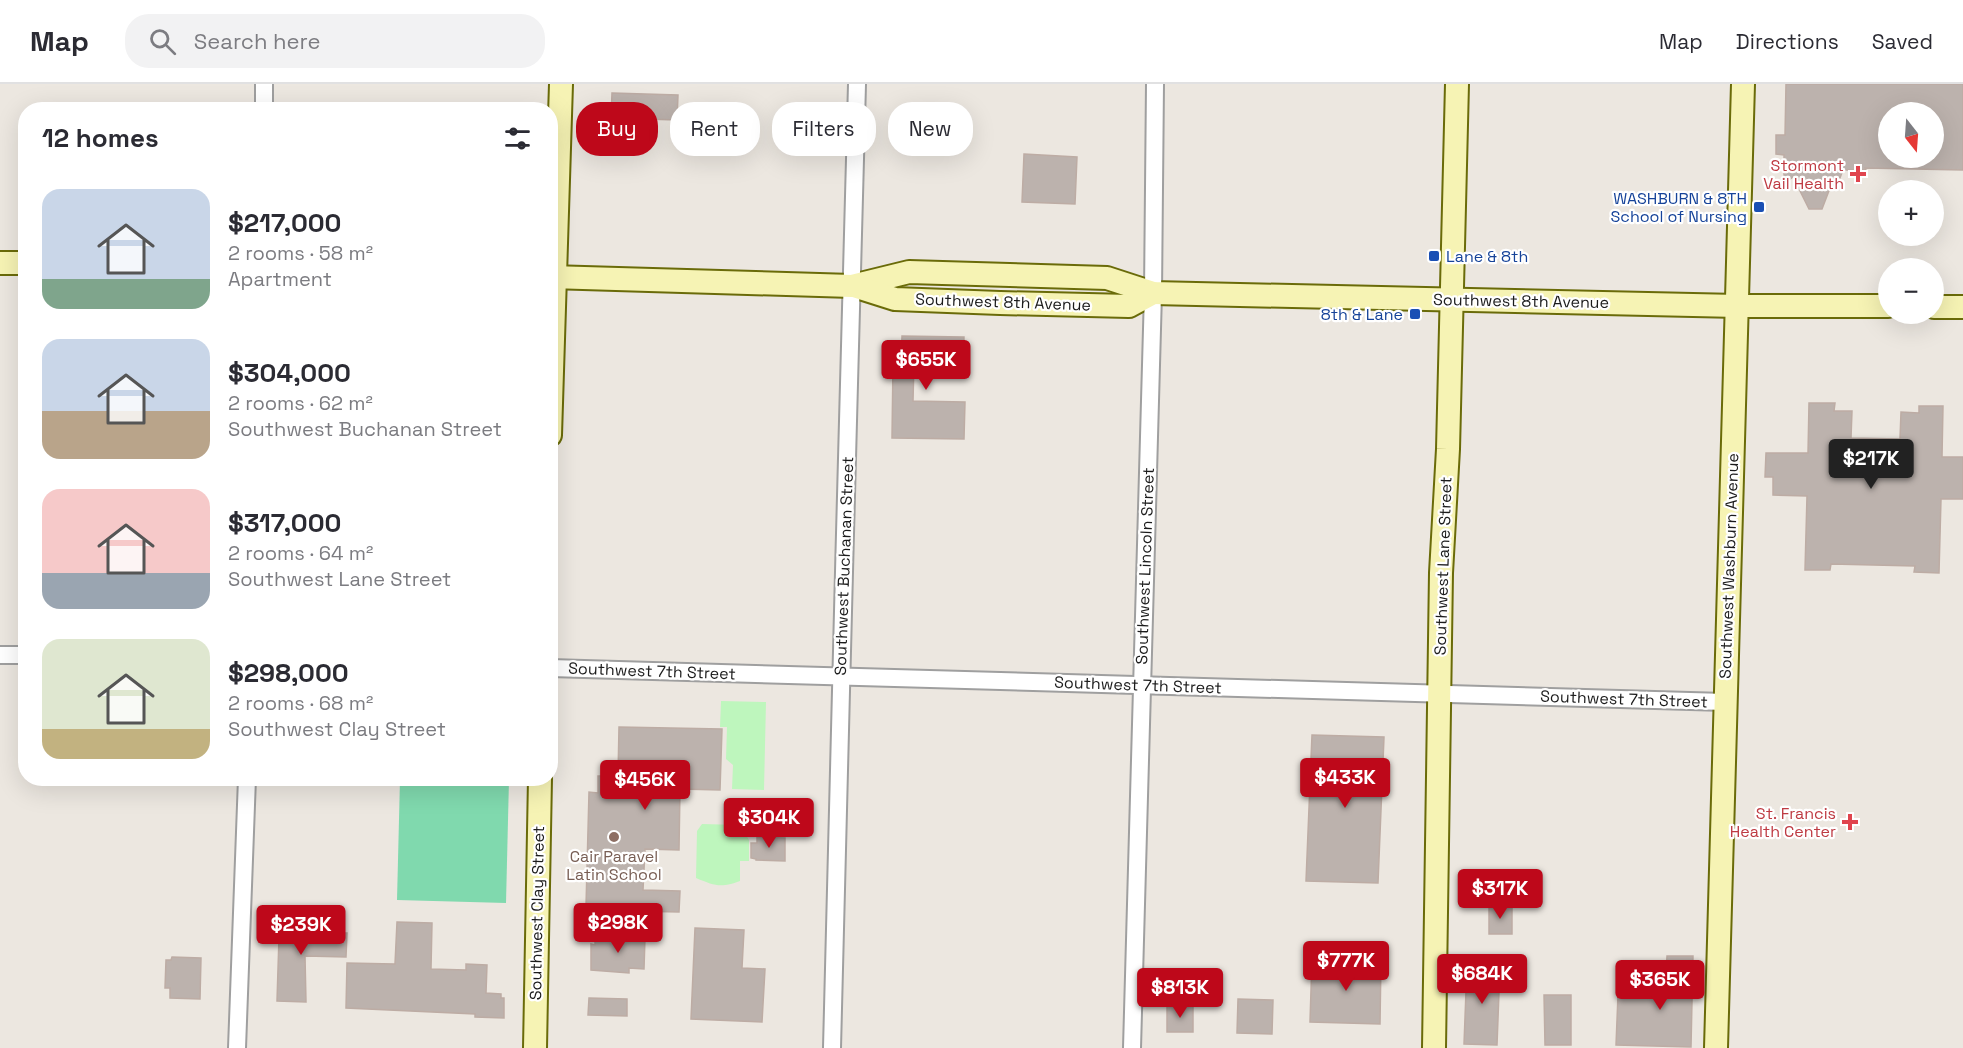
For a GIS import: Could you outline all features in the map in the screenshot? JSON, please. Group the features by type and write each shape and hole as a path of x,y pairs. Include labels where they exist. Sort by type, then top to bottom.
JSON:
{"street":[{"path":"264,84 264,102"},
{"path":"558,157 561,84"},
{"name":"Southwest Buchanan Street","path":"832,1048 834,861 857,84"},
{"name":"Southwest Lincoln Street","path":"1132,1048 1153,293 1155,84"},
{"name":"Southwest Lane Street","path":"1434,1048 1438,694 1441,573 1448,449 1457,84"},
{"name":"Southwest Washburn Avenue","path":"1716,1048 1743,84"},
{"path":"0,263 18,263"},
{"name":"Southwest 8th Avenue","path":"558,278 852,286 895,299 1129,306 1153,293 1738,306 1878,306"},
{"path":"1944,307 1963,307"},
{"path":"0,655 18,655"},
{"name":"Southwest 7th Street","path":"558,668 1725,702"},
{"path":"237,1048 247,786"},
{"name":"Southwest Clay Street","path":"535,1048 540,786"}],"green space":[{"path":"721,701 766,702 764,790 732,789 733,765 726,759 727,727 720,727"},
{"path":"400,786 509,786 506,903 397,900"},
{"path":"702,824 740,825 749,840 749,861 740,861 740,881 718,885 696,878 697,831"}],"building":[{"path":"1786,84 1963,84 1963,170 1865,168 1866,170 1843,170 1840,178 1835,175 1822,209 1809,209 1793,177 1784,184 1784,155 1776,154 1776,135 1785,135"},
{"path":"612,93 678,95 678,102 670,102 670,120 658,119 658,102 612,102"},
{"path":"1024,154 1077,157 1075,204 1022,202"},
{"path":"902,336 964,337 963,369 940,369 940,363 914,363 913,401 965,402 964,439 892,438 893,364 901,364"},
{"path":"1809,403 1835,403 1834,411 1852,411 1851,438 1900,439 1901,412 1919,413 1919,406 1943,406 1942,457 1963,457 1963,499 1941,499 1939,573 1914,572 1915,566 1831,564 1830,570 1805,570 1807,496 1773,495 1773,477 1765,477 1766,453 1808,453"},
{"path":"619,727 722,729 720,790 680,789 679,850 645,849 643,890 680,891 679,912 632,911 632,907 586,906 589,792 598,793 598,776 618,776"},
{"path":"1312,735 1384,737 1378,883 1306,881"},
{"path":"757,837 785,838 785,861 751,858 751,843 757,843"},
{"path":"1489,906 1512,907 1512,934 1489,934"},
{"path":"274,919 301,920 301,933 347,933 346,957 305,956 306,1002 277,1001 279,937 274,937"},
{"path":"397,922 432,923 431,969 466,970 466,964 487,965 486,993 501,994 501,998 504,998 504,1018 475,1017 475,1014 346,1008 347,963 395,964"},
{"path":"695,928 744,930 742,968 765,969 762,1022 691,1019"},
{"path":"595,936 645,938 644,969 629,968 629,973 591,970 591,944 595,945"},
{"path":"1667,956 1693,956 1691,1047 1616,1045 1618,995 1665,997"},
{"path":"172,957 201,958 200,999 170,998 170,988 165,988 166,960 171,960"},
{"path":"1312,959 1381,961 1380,1024 1310,1022"},
{"path":"1467,965 1500,966 1497,1045 1464,1044"},
{"path":"1544,995 1571,995 1571,1045 1545,1045"},
{"path":"589,998 627,999 627,1016 588,1015"},
{"path":"1238,999 1273,1000 1272,1034 1237,1033"},
{"path":"1167,1005 1193,1006 1193,1032 1167,1032"}],"place":[{"name":"Stormont Vail Health","path":"1858,174"},
{"name":"WASHBURN & 8TH School of Nursing","path":"1759,207"},
{"name":"Lane & 8th","path":"1434,256"},
{"name":"8th & Lane","path":"1415,314"},
{"name":"St. Francis Health Center","path":"1850,822"},
{"name":"Cair Paravel Latin School","path":"614,837"}]}
